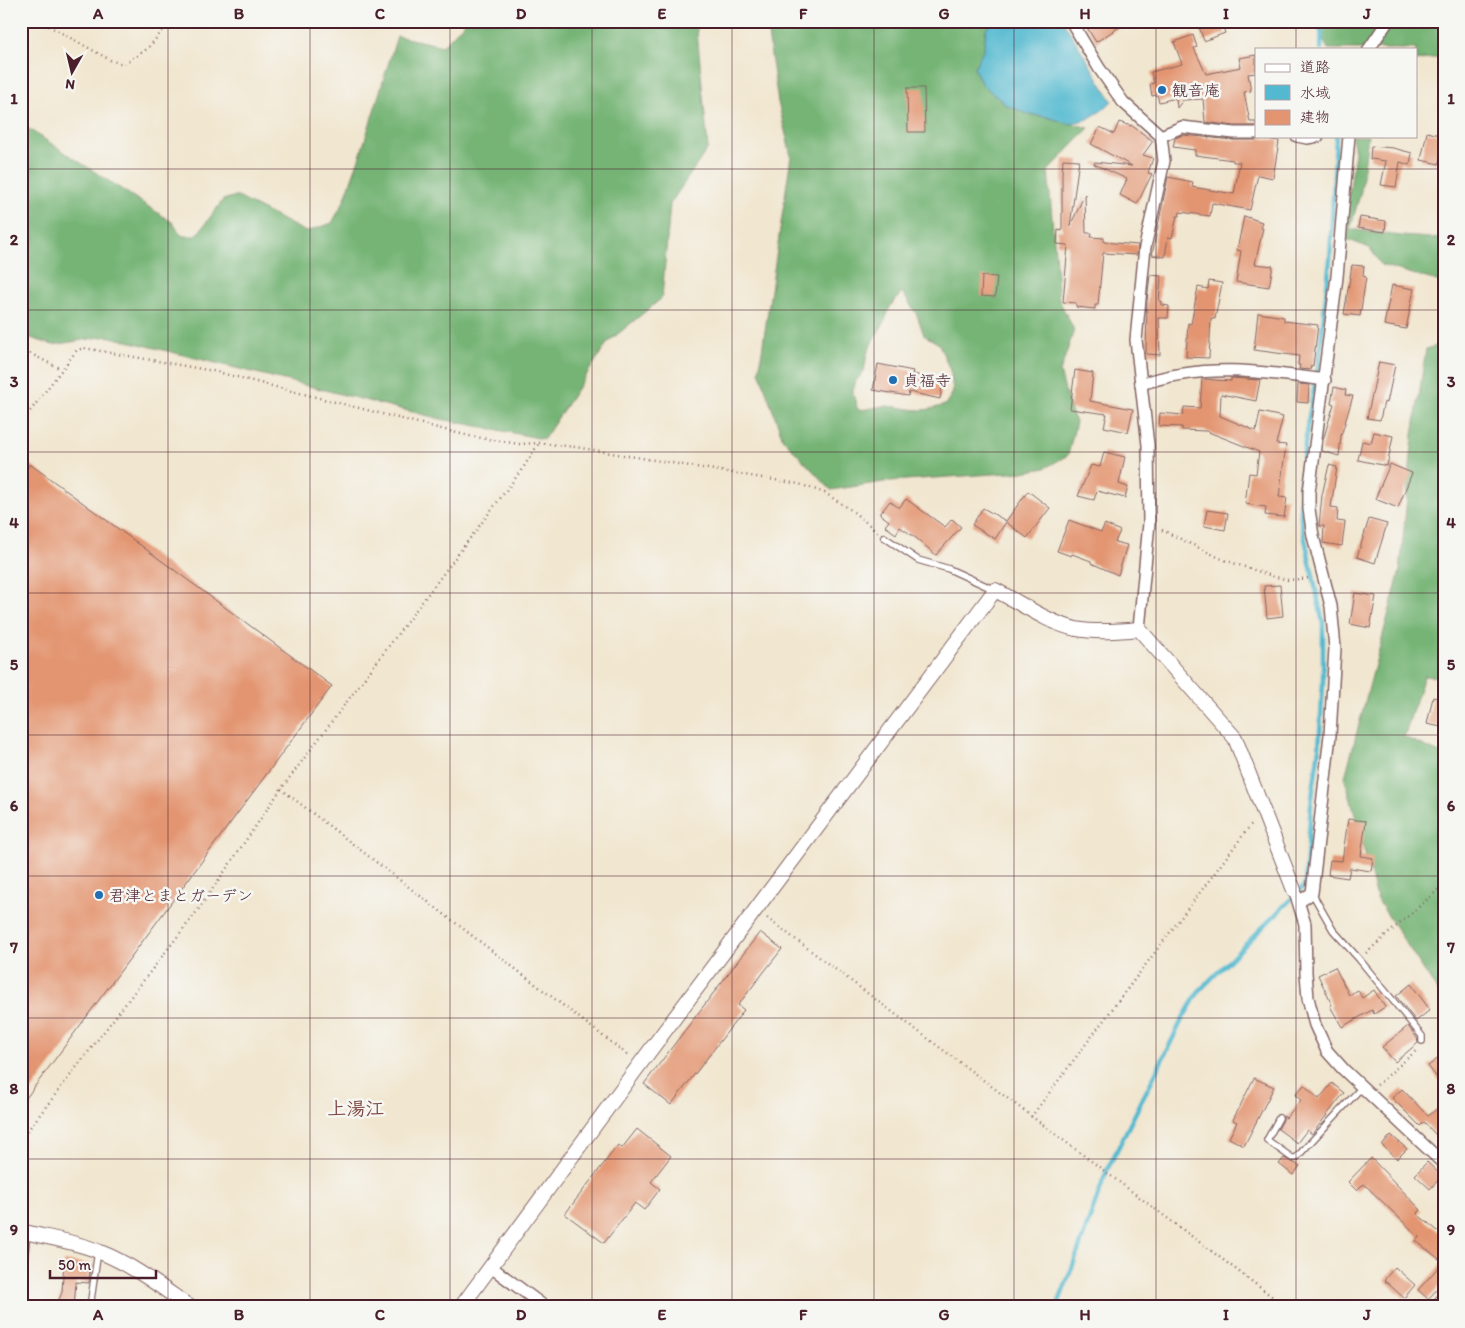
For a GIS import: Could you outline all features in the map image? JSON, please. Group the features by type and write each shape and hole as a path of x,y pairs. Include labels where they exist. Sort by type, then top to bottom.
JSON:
{"street":[{"path":"1071,21 1099,68 1123,102 1161,136 1164,161 1145,247 1136,340 1148,445 1149,523 1139,630 1235,738 1306,924 1308,998 1315,1026 1327,1051 1365,1090 1444,1164"},
{"path":"1370,48 1388,21"},
{"path":"1161,136 1182,127 1234,133 1255,132"},
{"path":"1297,897 1312,893 1330,735 1334,648 1331,606 1322,575 1308,509 1319,379 1337,278 1349,138"},
{"path":"1141,384 1164,377 1200,371 1234,369 1319,379"},
{"path":"461,1307 640,1064 995,590 1050,619 1076,629 1111,632 1139,630"},
{"path":"21,1261 23,1231 66,1241 98,1251 128,1265 190,1307"},
{"path":"491,1267 545,1307"}],"lane":[{"path":"884,537 918,560 949,570 995,590"},
{"path":"1312,893 1333,930 1360,959 1422,1036 1422,1041"},
{"path":"1279,1118 1267,1140 1292,1158 1296,1158 1365,1090"},
{"path":"90,1307 98,1251"},
{"path":"1432,1307 1444,1293"}],"path":[{"path":"40,21 112,61 124,64 147,49 171,21"},
{"path":"21,422 77,350 84,348 213,371 469,436 519,444 539,443 584,449 799,484 825,493 851,510 884,537"},
{"path":"21,349 61,369"},
{"path":"21,1139 198,910 281,789 523,468 539,443"},
{"path":"1149,523 1232,563 1288,580 1310,578"},
{"path":"281,789 640,1064"},
{"path":"1031,1117 1263,809"},
{"path":"1360,959 1437,891 1444,882"},
{"path":"756,909 1286,1307"},
{"path":"1365,1090 1420,1047 1422,1041"}],"green space":[{"path":"466,21 696,21 708,148 670,204 662,298 608,342 544,439 441,419 107,336 53,345 21,335 21,124 172,222 182,236 196,236 223,200 236,196 306,232 332,223 344,201 397,36 443,46"},
{"path":"766,21 994,21 986,29 984,48 974,68 982,84 1006,105 1028,114 1089,128 1048,171 1059,300 1074,330 1060,372 1070,409 1076,422 1068,455 1045,468 1023,472 890,481 831,490 783,439 759,371 791,156 778,102","holes":["902,292 917,315 924,335 939,344 951,373 953,392 945,405 924,410 885,406 857,409 856,401 852,394 856,381 864,371 867,354 884,323 890,307"]},
{"path":"1314,21 1444,21 1444,56 1418,61 1418,48 1328,48"},
{"path":"1352,138 1368,138 1361,191 1350,229 1401,236 1444,239 1444,283 1381,265 1370,248 1343,238 1355,152"},
{"path":"1444,344 1444,677 1424,676 1404,737 1444,755 1444,1001 1377,899 1345,777 1400,571 1413,435 1426,349"}],"water":[{"path":"994,21 1063,21 1112,101 1104,109 1088,119 1070,124 1028,114 1006,105 982,84 974,68 984,48 986,29"}],"building":[{"path":"1083,21 1129,21 1096,42"},
{"path":"1197,21 1221,21 1225,33 1204,41"},
{"path":"1193,35 1197,47 1194,48 1206,74 1241,67 1239,58 1255,55 1255,73 1248,74 1251,91 1244,92 1250,122 1255,122 1255,126 1234,126 1205,122 1203,99 1183,100 1177,108 1176,98 1159,102 1157,95 1152,96 1150,84 1154,83 1151,72 1182,64 1174,42"},
{"path":"907,88 924,88 925,132 908,132"},
{"path":"1119,122 1131,125 1153,141 1143,155 1153,158 1148,173 1152,174 1137,204 1120,195 1127,179 1094,164 1095,162 1132,166 1091,144 1100,127 1114,134"},
{"path":"1427,132 1444,136 1439,164 1421,160"},
{"path":"1183,135 1233,140 1256,140 1261,138 1279,141 1273,178 1258,175 1250,210 1212,203 1210,216 1180,212 1179,216 1177,216 1172,238 1168,237 1165,257 1152,255 1168,177 1193,182 1192,187 1234,194 1240,162 1195,155 1195,150 1173,147 1175,138"},
{"path":"1371,146 1393,148 1412,153 1410,165 1400,162 1396,187 1381,185 1386,161 1370,159"},
{"path":"1063,159 1079,160 1070,226 1085,194 1086,233 1092,233 1091,237 1104,238 1104,242 1138,245 1137,255 1103,253 1098,305 1095,305 1095,309 1076,307 1076,303 1063,302 1068,245 1057,244 1058,230 1062,231"},
{"path":"1244,216 1262,222 1260,228 1263,228 1255,264 1273,266 1269,287 1236,282 1241,251 1237,250"},
{"path":"1360,217 1386,221 1385,232 1358,228"},
{"path":"1352,265 1364,266 1363,276 1366,277 1360,316 1344,314"},
{"path":"1150,275 1161,276 1159,301 1162,301 1162,305 1169,306 1168,318 1159,318 1160,355 1146,354 1147,301"},
{"path":"982,276 997,277 995,297 981,296"},
{"path":"1209,281 1222,283 1215,319 1211,318 1209,358 1186,357 1188,323 1191,324 1198,287 1208,289"},
{"path":"1392,285 1414,289 1406,329 1384,325"},
{"path":"1258,313 1284,317 1284,321 1318,325 1313,366 1311,366 1310,370 1299,369 1299,356 1254,350"},
{"path":"1379,362 1395,365 1387,403 1384,402 1380,420 1367,418"},
{"name":"貞福寺","path":"878,364 913,371 912,374 943,380 940,399 909,392 908,396 873,390"},
{"path":"1075,370 1093,373 1090,401 1133,409 1128,432 1104,427 1107,414 1070,409"},
{"path":"1231,378 1260,380 1256,401 1221,394 1220,416 1256,431 1260,412 1283,417 1276,444 1286,445 1279,497 1287,498 1284,517 1265,515 1266,507 1245,504 1249,473 1256,474 1259,452 1206,431 1182,430 1182,427 1159,426 1160,413 1183,415 1184,407 1200,408 1202,379 1231,381"},
{"path":"1298,384 1309,385 1308,403 1297,402"},
{"path":"1334,387 1346,390 1345,395 1353,396 1341,436 1339,456 1322,451 1323,440 1334,404 1331,403"},
{"path":"1374,432 1393,436 1387,466 1358,460 1362,441 1371,443"},
{"path":"1104,452 1125,457 1119,484 1128,487 1125,498 1097,491 1094,500 1078,496 1091,465 1100,467"},
{"name":"君津とまとガーデン","path":"30,464 332,686 21,1105 21,477"},
{"path":"1390,464 1412,473 1398,508 1375,499"},
{"path":"1329,465 1337,467 1331,507 1338,508 1337,521 1345,522 1342,546 1323,543 1324,526 1319,526 1322,495"},
{"path":"1028,491 1050,508 1027,538 1006,522 995,539 972,525 983,508 1006,521"},
{"path":"906,499 945,527 952,519 961,527 936,555 900,527 896,534 885,526 889,521 880,514 890,501 899,508"},
{"path":"1207,510 1228,513 1225,530 1204,526"},
{"path":"1369,519 1387,524 1375,563 1357,557"},
{"path":"1069,520 1101,532 1105,524 1120,531 1115,542 1127,545 1118,575 1091,563 1091,561 1057,551"},
{"path":"1280,585 1283,616 1267,618 1264,586"},
{"path":"1355,593 1376,596 1370,628 1350,624"},
{"path":"1433,697 1444,700 1441,727 1427,724"},
{"path":"1348,819 1366,821 1361,856 1373,858 1371,871 1350,868 1348,878 1328,875 1330,860 1342,861"},
{"path":"760,932 782,949 738,1005 744,1010 671,1105 644,1084"},
{"path":"1335,967 1349,995 1358,990 1362,998 1374,990 1385,1007 1374,1014 1372,1010 1342,1027 1330,1006 1332,1005 1318,975"},
{"path":"1411,984 1430,1010 1416,1021 1396,996"},
{"path":"1408,1026 1417,1038 1418,1043 1395,1062 1382,1047"},
{"path":"1444,1054 1444,1087 1428,1066"},
{"path":"1254,1078 1274,1087 1244,1146 1229,1138 1237,1122 1233,1120"},
{"path":"1332,1083 1344,1093 1312,1134 1307,1130 1297,1143 1278,1129 1283,1116 1286,1118 1301,1100 1295,1095 1304,1085 1319,1099"},
{"path":"1402,1089 1428,1116 1444,1103 1444,1144 1424,1122 1420,1126 1392,1098"},
{"path":"637,1129 671,1156 651,1182 660,1189 644,1210 635,1203 604,1243 565,1214 618,1145 622,1148"},
{"path":"1391,1135 1407,1149 1397,1159 1382,1145"},
{"path":"1284,1158 1300,1166 1293,1175 1279,1164"},
{"path":"1371,1158 1421,1210 1417,1214 1444,1236 1444,1282 1428,1299 1418,1290 1443,1262 1416,1241 1419,1237 1364,1184 1357,1191 1348,1182"},
{"path":"1427,1162 1442,1176 1430,1189 1415,1175"},
{"path":"64,1261 90,1264 89,1283 76,1282 74,1307 56,1307 62,1292"},
{"path":"1395,1267 1415,1285 1404,1298 1384,1280"}],"waterway":[{"path":"1321,48 1322,21"},
{"path":"1057,1307 1107,1170 1183,1018 1199,991 1305,885 1311,805 1319,748 1323,684 1323,623 1301,520 1300,486 1307,427 1318,368 1330,259 1336,138"}],"place":[{"name":"観音庵","path":"1162,90"},
{"name":"貞福寺","path":"893,380"},
{"name":"君津とまとガーデン","path":"99,895"}],"district":[{"name":"上湯江","path":"356,1108"}]}
